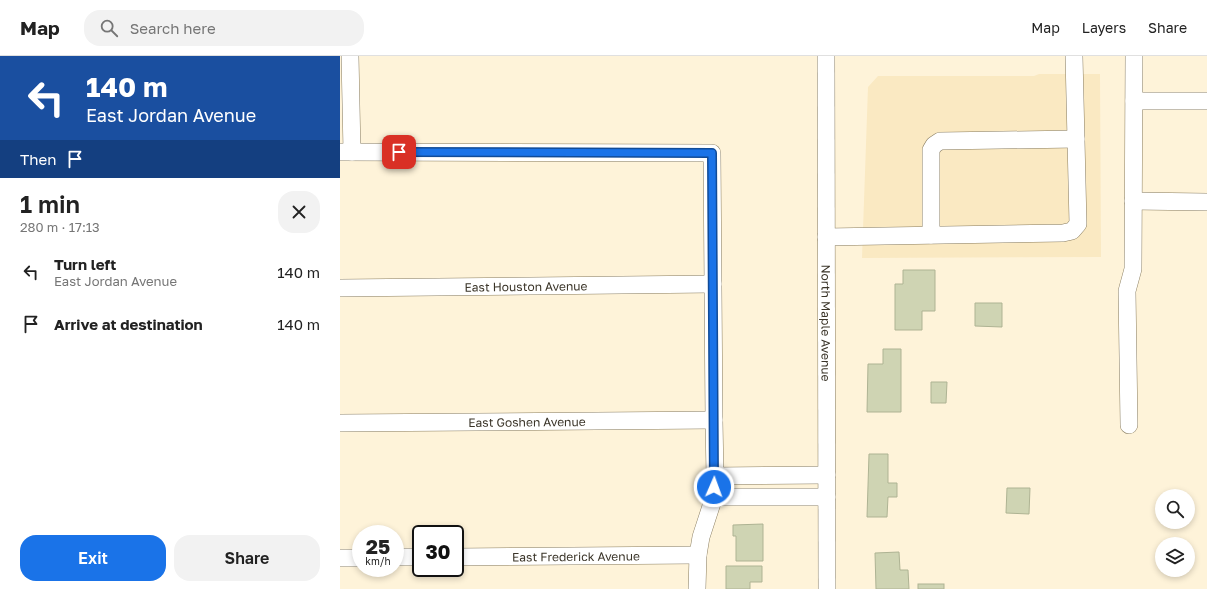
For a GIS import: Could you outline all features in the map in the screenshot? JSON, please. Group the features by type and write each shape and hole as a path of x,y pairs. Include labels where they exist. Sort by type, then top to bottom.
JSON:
{"street":[{"path":"350,56 346,152 712,153 715,476 714,497 701,537 698,555 698,589"},
{"name":"North Maple Avenue","path":"826,56 827,589"},
{"path":"826,236 1063,233 1072,231 1078,224 1074,56"},
{"path":"1129,425 1127,291 1133,269 1134,56"},
{"path":"1134,101 1207,101"},
{"path":"931,235 931,150 934,145 940,141 1076,138"},
{"path":"1133,201 1207,202"},
{"name":"East Houston Avenue","path":"340,288 713,284"},
{"name":"East Goshen Avenue","path":"340,423 714,420"},
{"path":"715,476 827,475"},
{"path":"714,497 827,497"},
{"name":"East Frederick Avenue","path":"464,557 698,555"},
{"path":"340,558 352,558"}],"shaded area":[{"path":"1039,74 1100,74 1101,257 862,258 868,87 878,76 1034,76"}],"building":[{"path":"903,270 935,270 935,311 922,311 922,330 895,330 895,284 903,284"},
{"path":"975,303 1002,303 1002,327 975,326"},
{"path":"883,349 901,349 901,412 867,412 868,364 883,364"},
{"path":"931,382 947,382 946,403 931,403"},
{"path":"869,454 888,454 888,483 897,483 897,497 888,497 887,517 867,517"},
{"path":"1007,488 1030,488 1029,514 1006,513"},
{"path":"763,524 763,561 736,561 736,536 733,536 733,525"},
{"path":"899,552 900,570 908,570 909,589 876,589 875,553"},
{"path":"726,566 762,566 762,582 750,582 750,589 726,589"},
{"path":"918,584 944,584 944,589 918,589"}],"route":[{"path":"399,152 712,153 714,487"}]}
